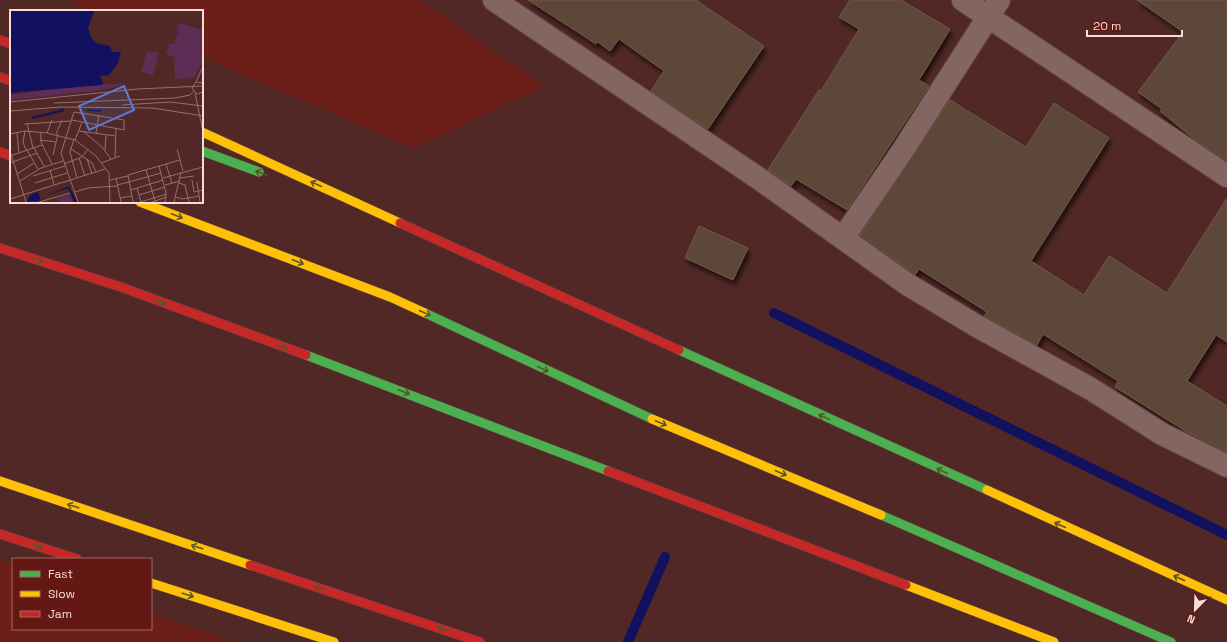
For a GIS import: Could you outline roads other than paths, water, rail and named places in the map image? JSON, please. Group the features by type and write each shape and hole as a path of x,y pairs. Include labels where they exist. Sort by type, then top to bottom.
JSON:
{"highway":[{"path":"0,40 10,44"},
{"path":"0,77 10,81"},
{"path":"203,132 1227,600"},
{"path":"203,151 268,176"},
{"path":"0,152 10,156"},
{"path":"298,186 415,230"},
{"path":"143,203 390,297 631,410 964,550 1171,642"},
{"path":"0,248 121,287 328,364 1054,642"},
{"path":"0,481 480,642"},
{"path":"0,534 74,558"},
{"path":"152,583 334,642"}],"street":[{"path":"494,0 761,180 907,284 975,325 1091,390 1162,434 1227,466"},
{"path":"964,0 994,8 1227,176"},
{"path":"843,238 903,150 994,8"}],"waterway":[{"path":"774,313 1227,535"},
{"path":"628,642 665,557"}]}
